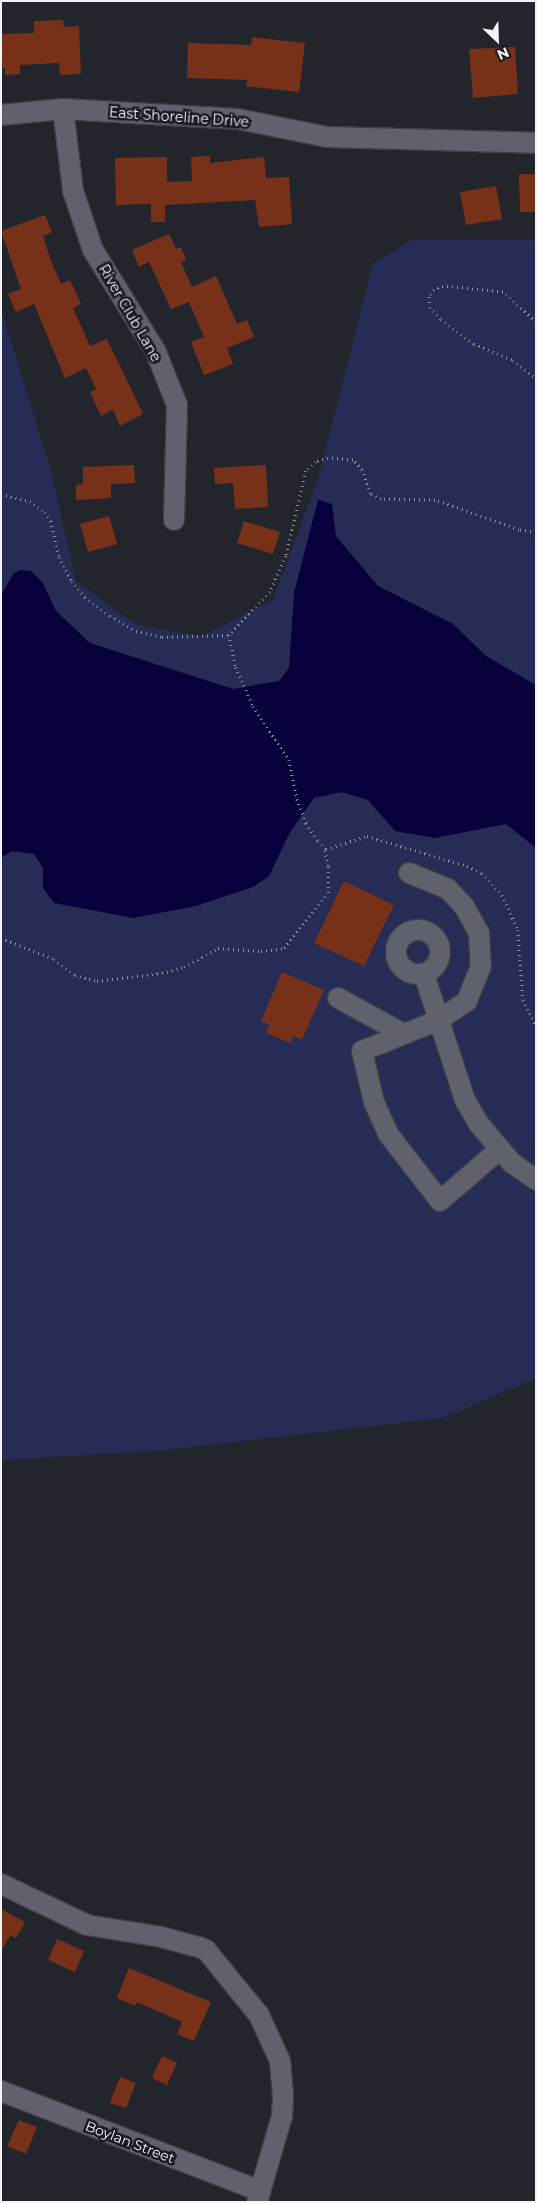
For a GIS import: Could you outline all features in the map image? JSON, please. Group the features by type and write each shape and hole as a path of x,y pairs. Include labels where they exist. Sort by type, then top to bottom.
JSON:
{"street":[{"name":"East Shoreline Drive","path":"1,115 62,109 238,119 327,137 536,143"},
{"name":"River Club Lane","path":"62,109 73,191 93,250 156,352 176,405 174,520"},
{"path":"409,873 448,889 464,906 479,933 481,966 467,1001 439,1020 362,1050 374,1102 389,1136 440,1201 500,1149"},
{"path":"424,974 466,1100 479,1124 512,1163 536,1180"},
{"path":"338,998 402,1033"},
{"path":"1,1884 87,1925 161,1937 206,1950 259,2015 280,2061 283,2080 282,2116 258,2197"},
{"name":"Boylan Street","path":"1,2091 258,2197"}],"path":[{"path":"536,322 503,292 443,286 429,297 430,307 441,319 474,344 513,360 536,378"},
{"path":"1,494 30,501 45,512 51,521 59,557 72,581 85,597 110,616 136,631 162,637 229,635 270,592 286,556 306,471 316,462 328,458 353,460 362,470 370,494 381,499 435,500 519,530 536,532"},
{"path":"1,938 54,959 75,975 97,981 162,973 184,967 218,948 261,951 284,948 328,893 328,866 324,847 306,823 289,760 253,706 233,659 229,635"},
{"path":"324,847 367,836 467,866 482,874 502,895 518,930 523,1000 536,1025"}],"shaded area":[{"path":"413,240 536,240 536,1378 443,1418 155,1451 1,1460 1,309 50,467 76,581 136,625 201,636 273,600 318,479 373,263"},
{"path":"318,500 332,504 336,536 378,586 453,624 486,656 536,685 536,848 506,824 435,838 395,831 368,800 341,792 314,798 290,832 269,876 253,887 196,906 133,918 54,903 43,888 43,868 34,854 12,851 1,858 1,595 14,573 21,570 31,571 43,583 56,611 90,643 233,689 279,681 289,668 294,593"}],"building":[{"path":"63,20 64,27 79,26 81,74 60,75 59,63 20,65 20,74 5,75 5,68 1,68 1,34 34,33 34,21"},
{"path":"252,37 305,43 299,92 246,86 247,80 187,78 188,43 251,45"},
{"path":"515,47 518,94 473,98 469,49"},
{"path":"210,156 210,163 264,157 266,178 289,177 292,224 259,227 255,200 165,205 165,222 151,222 151,204 116,205 115,158 167,157 167,182 192,181 191,157"},
{"path":"519,174 536,174 536,212 520,212"},
{"path":"496,186 502,219 466,225 460,192"},
{"path":"45,215 52,232 43,236 51,261 61,284 70,280 81,304 73,308 90,346 107,339 143,414 120,426 113,410 101,416 90,392 96,389 86,368 65,378 34,304 16,312 8,294 21,289 1,231"},
{"path":"169,234 176,249 181,247 186,260 181,262 192,287 216,276 237,324 247,320 254,337 227,348 233,364 204,375 191,342 204,337 189,302 171,309 149,262 139,267 132,250"},
{"path":"134,465 135,483 111,484 111,498 76,500 76,485 83,484 83,467"},
{"path":"266,465 268,507 235,509 233,483 215,484 214,468"},
{"path":"109,516 117,544 88,552 80,524"},
{"path":"244,521 280,532 273,554 237,543"},
{"path":"344,881 394,905 364,966 314,943"},
{"path":"282,972 324,990 302,1040 293,1036 290,1043 266,1033 270,1025 261,1021"},
{"path":"1,1909 25,1922 16,1938 10,1935 1,1952"},
{"path":"57,1939 84,1951 75,1972 48,1960"},
{"path":"129,1968 211,2002 194,2041 177,2034 182,2022 137,2002 135,2006 117,1998"},
{"path":"162,2056 177,2063 167,2085 152,2078"},
{"path":"120,2077 136,2083 126,2108 110,2103"},
{"path":"19,2120 37,2127 26,2154 7,2146"}]}
